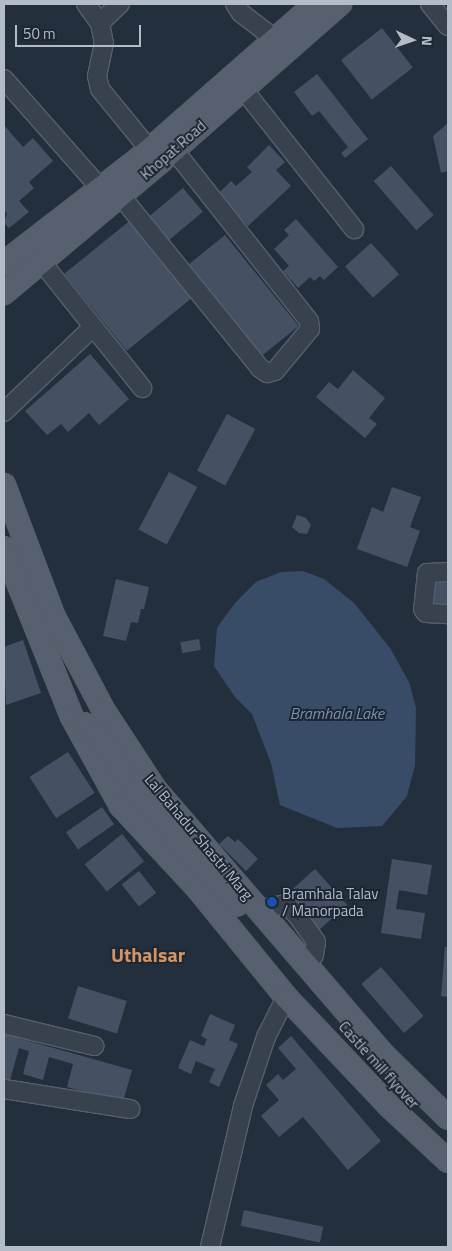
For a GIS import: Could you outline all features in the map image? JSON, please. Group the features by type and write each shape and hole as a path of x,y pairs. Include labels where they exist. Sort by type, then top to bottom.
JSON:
{"main road":[{"name":"Khopat Road","path":"4,293 111,195 243,89 340,4"},
{"name":"Khopat Road","path":"161,154 306,6"},
{"name":"Khopat Road","path":"4,263 111,195"},
{"name":"Lal Bahadur Shastri Marg","path":"4,485 54,617 97,698 155,789 260,909 308,976 448,1118"},
{"path":"4,548 72,717 121,806 198,890 286,998 388,1105 448,1161"},
{"path":"97,698 98,734"},
{"path":"72,717 98,734 136,790 308,976"},
{"name":"Castle mill flyover","path":"308,976 448,1144"}],"street":[{"path":"4,79 111,195 260,368 267,373 275,371 310,329 309,321 161,154 100,89 98,76 104,43 100,23 86,4"},
{"path":"100,23 120,4"},
{"path":"235,4 241,12 275,39"},
{"path":"430,4 448,26"},
{"path":"243,89 354,229"},
{"path":"40,260 142,388"},
{"path":"4,412 94,327"},
{"path":"448,572 427,573 423,608 426,613 448,614"},
{"path":"210,1247 243,1106 266,1037 286,998"},
{"path":"4,1024 94,1046"},
{"path":"4,1089 130,1109"}],"water":[{"name":"Bramhala Lake","path":"303,571 324,579 354,603 390,648 409,682 416,708 415,765 407,796 382,826 337,828 280,805 271,763 252,714 235,697 214,666 217,628 235,603 256,582 281,572"}],"building":[{"path":"382,28 413,67 372,99 341,60"},
{"path":"317,74 368,139 345,158 341,153 348,147 319,111 312,116 294,92"},
{"path":"448,123 448,171 441,173 433,136"},
{"path":"4,125 23,147 33,138 53,161 29,182 34,188 19,201 29,212 9,228 4,223 7,214 4,210"},
{"path":"269,145 285,162 276,170 291,186 248,226 231,208 225,214 212,200 231,181 236,186 252,172 247,167"},
{"path":"391,166 434,215 416,230 374,181"},
{"path":"183,188 203,212 166,243 146,219"},
{"path":"132,219 194,296 127,351 64,274"},
{"path":"296,219 338,267 324,280 320,276 314,281 310,277 298,288 283,271 289,266 274,249 289,235 284,230"},
{"path":"225,235 299,326 258,359 185,268"},
{"path":"371,243 399,274 373,298 345,266"},
{"path":"90,354 129,399 99,425 89,413 68,432 61,424 47,435 25,411"},
{"path":"353,370 385,398 369,418 377,424 365,438 316,397 329,382 338,389"},
{"path":"227,414 255,429 225,486 197,471"},
{"path":"169,472 197,487 167,544 138,529"},
{"path":"392,487 421,497 410,527 420,531 407,567 357,549 372,507 383,512"},
{"path":"297,515 306,518 311,525 307,534 299,533 292,527"},
{"path":"432,573 448,574 448,611 430,609"},
{"path":"116,579 149,587 144,609 141,609 138,623 131,622 126,641 103,636"},
{"path":"199,639 201,650 182,653 180,642"},
{"path":"23,640 41,693 6,705 4,647"},
{"path":"68,752 95,793 56,818 29,777"},
{"path":"102,807 114,824 78,849 66,832"},
{"path":"122,834 144,861 107,891 85,864"},
{"path":"228,836 235,842 238,839 258,859 246,871 219,844"},
{"path":"392,859 432,865 427,895 399,890 396,909 425,913 421,939 381,933"},
{"path":"315,869 347,905 316,933 284,897"},
{"path":"139,871 156,893 139,907 122,885"},
{"path":"445,947 448,947 448,997 441,996"},
{"path":"381,967 424,1016 404,1033 361,984"},
{"path":"78,986 127,1001 117,1033 68,1019"},
{"path":"210,1014 235,1025 229,1040 238,1044 219,1087 209,1082 215,1069 196,1061 191,1074 178,1068 190,1040 204,1046 207,1039 201,1036"},
{"path":"4,1034 132,1070 123,1102 67,1087 73,1064 49,1057 43,1080 23,1074 29,1051 19,1048 9,1084 4,1082"},
{"path":"291,1036 381,1141 348,1170 303,1117 279,1137 261,1116 279,1100 266,1085 278,1074 283,1080 296,1069 278,1048"},
{"path":"244,1210 323,1227 320,1242 241,1226"}],"place":[{"name":"Bramhala Talav / Manorpada","path":"272,902"}],"district":[{"name":"Uthalsar","path":"148,954"}]}
